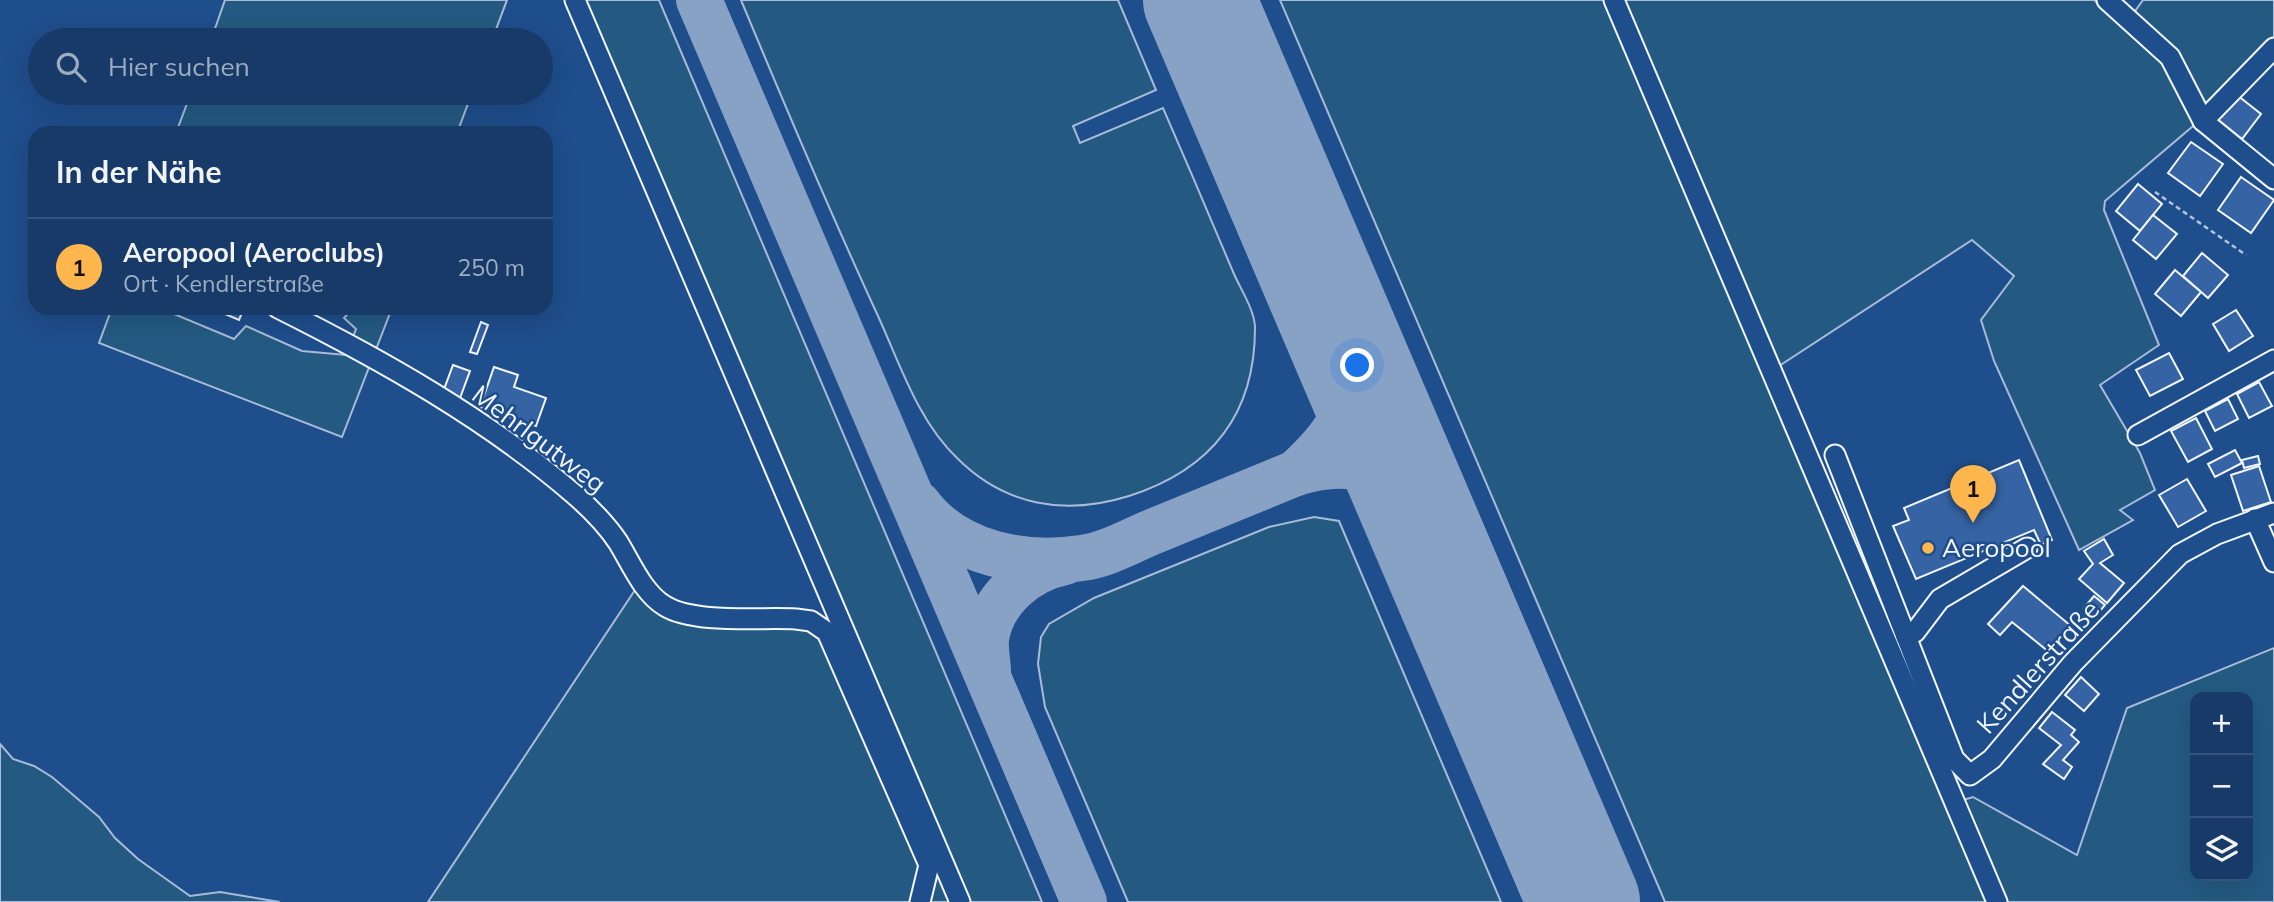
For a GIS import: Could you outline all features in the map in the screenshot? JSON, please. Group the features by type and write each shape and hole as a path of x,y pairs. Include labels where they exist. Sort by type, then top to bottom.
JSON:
{"street":[{"path":"575,0 935,862 960,902"},
{"path":"1614,0 1997,902"},
{"path":"2107,0 2131,7 2170,57 2203,121 2274,179"},
{"path":"2203,121 2274,48"},
{"name":"Mehrlgutweg","path":"290,315 474,418 575,495 604,523 644,584 663,605 692,615 796,619 822,627 832,639 935,862"},
{"path":"2138,435 2274,360"},
{"name":"Kendlerstraße","path":"1835,455 1954,759 1970,775 1992,759 2073,663 2180,554 2217,534 2274,513"},
{"path":"2255,519 2274,562"},
{"path":"1906,637 1915,632 1940,599 2027,548"},
{"path":"1953,797 1970,775"},
{"path":"920,902 935,862"}],"path":[{"path":"2155,192 2246,255"}],"shaded area":[{"path":"225,0 507,0 496,28 215,28"},
{"path":"580,0 659,0 1042,902 965,902"},
{"path":"741,0 1118,0 1156,90 1073,126 1080,143 1163,108 1254,321 1253,359 1247,388 1222,435 1204,455 1158,485 1129,496 1082,505 1037,503 1016,496 995,487 957,458 931,427 911,391"},
{"path":"1280,0 1607,0 1991,902 1665,902"},
{"path":"1622,0 2094,0 2125,25 2143,0 2274,0 2274,41 2208,102 2193,126 2105,201 2104,210 2159,345 2100,385 2140,453 2155,490 2120,510 2133,520 2079,550 1994,361 1981,320 2014,276 1972,240 1779,366"},
{"path":"186,105 468,105 460,126 179,126"},
{"path":"109,315 176,315 234,339 246,326 302,351 346,355 356,329 344,318 347,315 389,315 342,437 99,343"},
{"path":"1314,517 1339,521 1501,902 1128,902 1045,707 1038,664 1041,637 1049,624 1094,598 1269,527"},
{"path":"639,584 651,601 784,621 825,634 951,902 428,902"},
{"path":"2274,648 2274,902 2003,902 1960,801 1973,797 2077,855 2127,708"},
{"path":"0,744 13,759 34,766 52,777 99,817 115,838 138,859 190,896 220,892 280,902 0,902"}],"building":[{"path":"2237,95 2261,114 2242,139 2218,120"},
{"path":"2191,142 2223,164 2200,196 2168,173"},
{"path":"2241,177 2274,200 2251,233 2218,210"},
{"path":"2138,184 2162,204 2140,231 2116,211"},
{"path":"2153,215 2177,234 2156,259 2133,240"},
{"path":"2202,253 2228,275 2208,298 2183,276"},
{"path":"2175,270 2201,292 2181,316 2155,294"},
{"path":"2236,310 2253,336 2229,351 2213,324"},
{"path":"227,315 241,315 239,320"},
{"path":"481,322 488,325 477,354 470,352"},
{"path":"2169,353 2183,379 2150,396 2136,370"},
{"path":"453,365 470,371 460,398 443,392"},
{"path":"494,367 518,375 514,387 546,398 536,426 480,407"},
{"path":"2259,382 2272,406 2249,418 2237,394"},
{"path":"2228,399 2238,419 2215,431 2205,411"},
{"path":"2196,418 2212,449 2188,462 2171,431"},
{"path":"2235,450 2242,463 2215,477 2208,464"},
{"path":"2258,456 2260,464 2244,468 2242,460"},
{"path":"2019,460 2052,540 2041,545 2034,530 1916,579 1893,526 1909,520 1904,508"},
{"path":"2259,466 2271,502 2243,511 2231,475"},
{"path":"2187,479 2206,511 2178,527 2159,495"},
{"path":"2104,539 2113,555 2100,563 2124,583 2107,603 2079,579 2093,564 2084,551"},
{"path":"2023,586 2071,626 2049,652 2012,622 2000,635 1988,624"},
{"path":"2094,596 2105,605 2095,617 2084,608"},
{"path":"2081,677 2099,694 2084,711 2065,695"},
{"path":"2052,712 2075,730 2071,735 2079,742 2063,760 2072,767 2064,779 2043,764 2061,745 2039,728"}],"taxiway":[{"path":"699,0 1084,902"},
{"path":"1296,473 1324,444 1342,416 1350,384 1346,343"},
{"path":"918,504 933,521 951,535 971,545 1014,558 1060,560 1109,551 1296,473 1314,468 1356,468 1381,478 1410,496"},
{"path":"988,673 986,639 995,611 1003,599 1024,579 1065,562"}],"runway":[{"path":"1199,0 1584,902"}],"place":[{"name":"Aeropool (Aeroclubs)","path":"1973,523"},
{"name":"Aeropool","path":"1928,548"}]}
